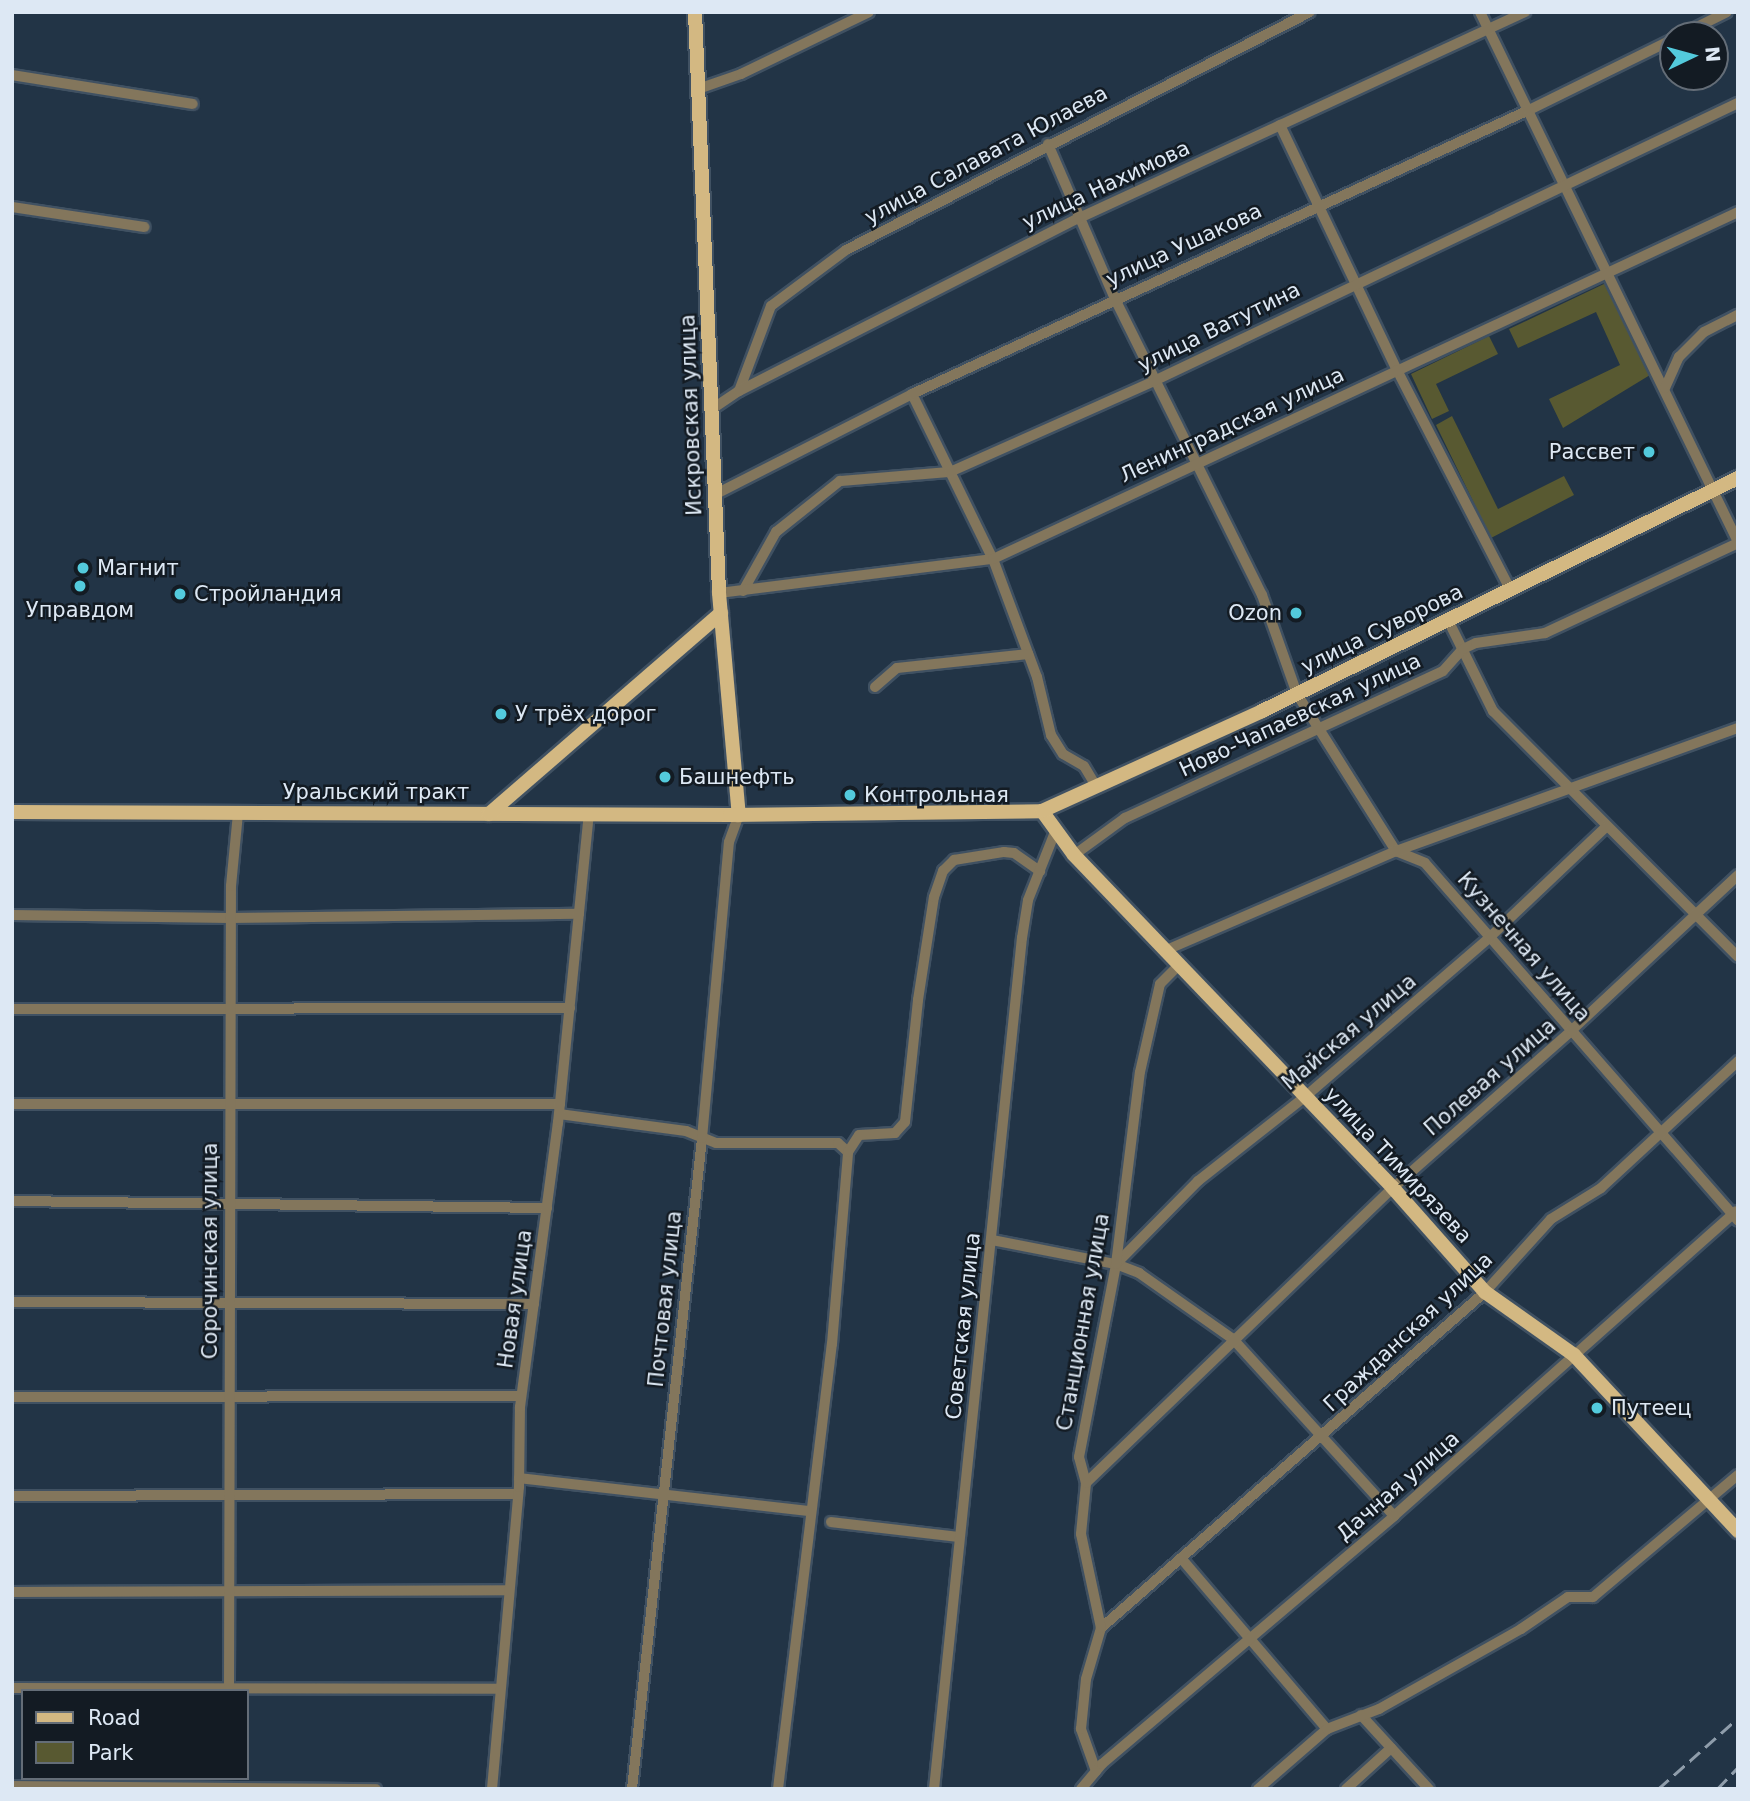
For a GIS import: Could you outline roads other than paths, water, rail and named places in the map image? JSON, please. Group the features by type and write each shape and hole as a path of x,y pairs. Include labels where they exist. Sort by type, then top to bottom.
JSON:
{"main road":[{"name":"Искровская улица","path":"695,12 720,613 739,815"},
{"name":"улица Суворова","path":"1042,811 1297,694 1738,478"},
{"path":"489,814 720,613"},
{"name":"Уральский тракт","path":"12,812 739,815 1042,811"},
{"name":"улица Тимирязева","path":"1042,811 1074,855 1393,1188 1485,1292 1574,1355 1738,1531"}],"street":[{"path":"698,89 741,74 869,12"},
{"name":"улица Салавата Юлаева","path":"739,391 771,306 846,250 1048,144 1310,12"},
{"path":"1462,649 1476,643 1545,633 1738,542 1611,275 1480,12"},
{"name":"улица Нахимова","path":"712,410 739,391 1077,219 1526,12"},
{"path":"1709,21 1727,12"},
{"name":"улица Ушакова","path":"716,494 912,394 1318,204 1529,110 1659,46"},
{"path":"12,75 193,104"},
{"name":"улица Ватутина","path":"743,591 776,533 840,481 950,471 1154,380 1356,283 1567,187 1738,103"},
{"path":"1280,125 1397,370 1510,589"},
{"path":"1048,144 1077,219 1262,595 1297,694 1395,851"},
{"path":"12,207 144,227"},
{"name":"Ленинградская улица","path":"719,593 993,559 1196,461 1611,275 1738,212"},
{"path":"1665,388 1679,357 1704,332 1738,315"},
{"path":"912,394 993,559 1028,654 1051,735 1063,754 1084,766 1096,786"},
{"path":"1448,620 1493,710 1568,789 1738,957"},
{"name":"Ново-Чапаевская улица","path":"1074,855 1125,818 1443,671 1462,649"},
{"path":"875,687 897,668 1028,654"},
{"path":"1164,951 1395,851 1738,728"},
{"name":"Сорочинская улица","path":"229,1689 230,918 238,813"},
{"name":"Новая улица","path":"492,1789 498,1689 518,1494 522,1396 560,1109 589,814"},
{"name":"Почтовая улица","path":"632,1789 702,1138 729,842 739,815"},
{"name":"Майская улица","path":"1116,1264 1198,1181 1306,1096 1490,937 1606,827"},
{"name":"Советская улица","path":"934,1789 1022,938 1028,900 1055,832"},
{"name":"Кузнечная улица","path":"1395,851 1425,863 1736,1214"},
{"path":"778,1789 832,1344 848,1152 859,1135 895,1133 905,1122 918,1000 934,897 943,871 954,860 1004,852 1014,853 1041,871"},
{"name":"Полевая улица","path":"1086,1483 1393,1188 1572,1030 1738,875"},
{"path":"12,915 230,918 579,914"},
{"name":"Станционная улица","path":"1096,1771 1081,1729 1086,1679 1101,1628 1081,1534 1086,1483 1079,1457 1084,1417 1116,1264 1140,1072 1160,984 1178,966"},
{"path":"12,1009 230,1010 275,1006 570,1008"},
{"name":"Гражданская улица","path":"1101,1628 1485,1292 1551,1219 1601,1188 1738,1061"},
{"path":"12,1104 560,1109 716,1143 838,1143 848,1152"},
{"path":"12,1200 547,1208"},
{"name":"Дачная улица","path":"1081,1789 1096,1771 1394,1516 1736,1214"},
{"path":"992,1240 1116,1264 1139,1273 1233,1339 1394,1516"},
{"path":"12,1302 534,1304"},
{"path":"12,1397 522,1396"},
{"path":"1258,1789 1327,1729 1361,1715 1521,1629 1568,1597 1593,1597 1738,1475"},
{"path":"519,1478 810,1511"},
{"path":"12,1496 518,1494"},
{"path":"831,1522 958,1537"},
{"path":"1181,1558 1327,1729"},
{"path":"12,1592 508,1590"},
{"path":"12,1688 498,1689"},
{"path":"1361,1715 1421,1786"},
{"path":"1346,1789 1391,1748"},
{"path":"12,1786 231,1785 376,1789"}],"railway":[{"path":"1658,1789 1738,1718"},
{"path":"1717,1789 1738,1767"}],"place":[{"name":"Рассвет","path":"1649,452"},
{"name":"Магнит","path":"83,568"},
{"name":"Управдом","path":"80,586"},
{"name":"Стройландия","path":"180,594"},
{"name":"Ozon","path":"1296,613"},
{"name":"У трёх дорог","path":"501,714"},
{"name":"Башнефть","path":"665,777"},
{"name":"Контрольная","path":"850,795"},
{"name":"Путеец","path":"1597,1408"}]}
